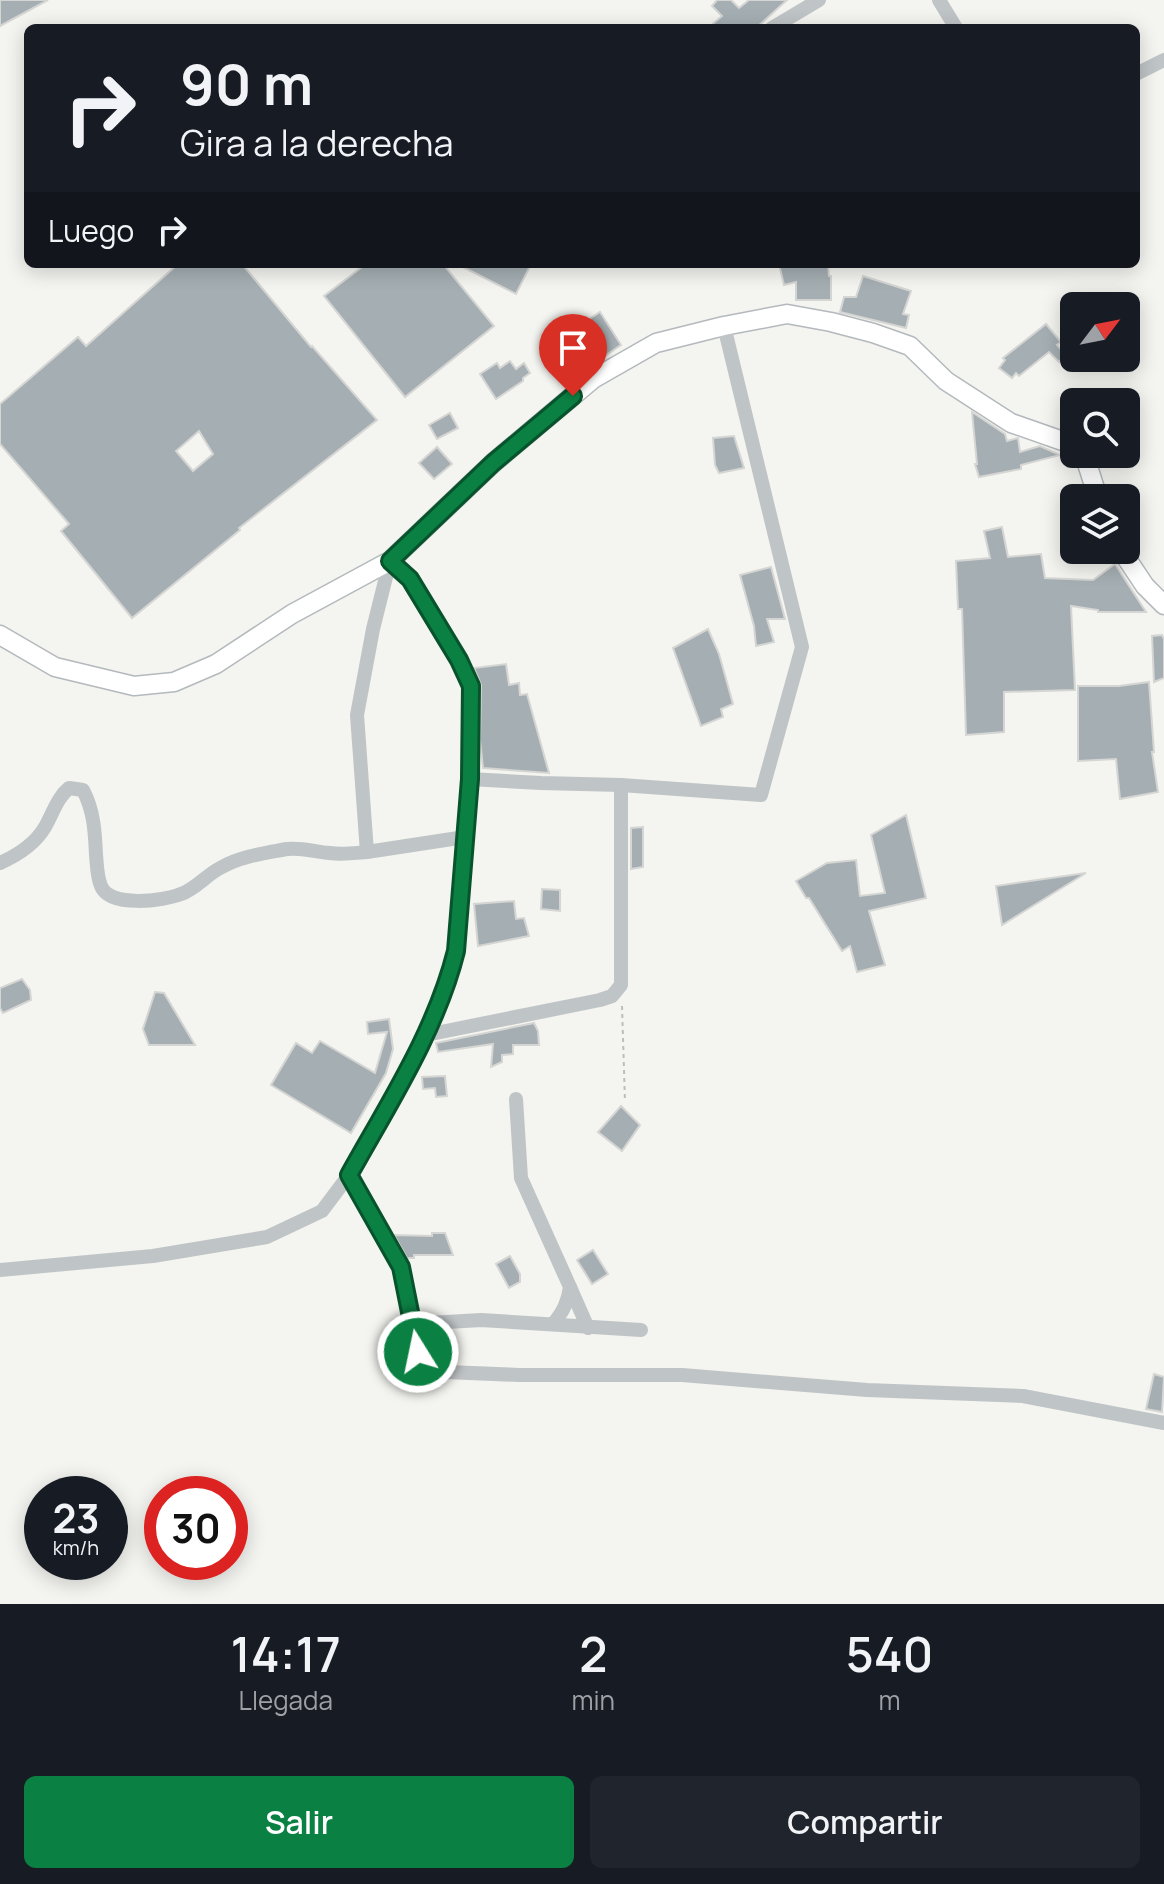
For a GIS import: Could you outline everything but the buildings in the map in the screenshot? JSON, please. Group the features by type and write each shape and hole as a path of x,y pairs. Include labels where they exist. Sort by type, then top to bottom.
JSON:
{"street":[{"path":"779,24 819,0"},
{"path":"939,0 954,24"},
{"path":"1140,72 1164,60"},
{"path":"0,635 55,667 134,686 174,682 216,664 292,614 390,561 493,463 593,379 656,343 787,314 831,322 910,346 946,381 1011,423 1060,440"},
{"path":"470,779 761,795 802,647 724,326"},
{"path":"0,1270 153,1256 267,1237 322,1211 349,1175 426,1035 450,974 460,925 470,779 471,686 459,660 410,579 390,561"},
{"path":"367,852 357,715 390,561"},
{"path":"1130,564 1145,586 1164,605"},
{"path":"426,1035 600,1000 612,996 621,985 621,785"},
{"path":"0,863 34,841 69,788 83,790 93,815 101,886 109,896 133,901 180,895 222,867 246,858 292,849 311,849 331,854 367,852 465,837"},
{"path":"516,1099 521,1178 588,1328"},
{"path":"349,1175 401,1267 422,1371 519,1375 682,1375 867,1390 1023,1396 1164,1423"},
{"path":"553,1324 568,1302 570,1287"},
{"path":"413,1324 481,1320 641,1330"}],"path":[{"path":"621,985 625,1102"}],"route":[{"path":"418,1352 401,1267 349,1175 426,1035 456,951 470,779 471,686 459,660 410,579 390,561 493,463 573,396"}]}
